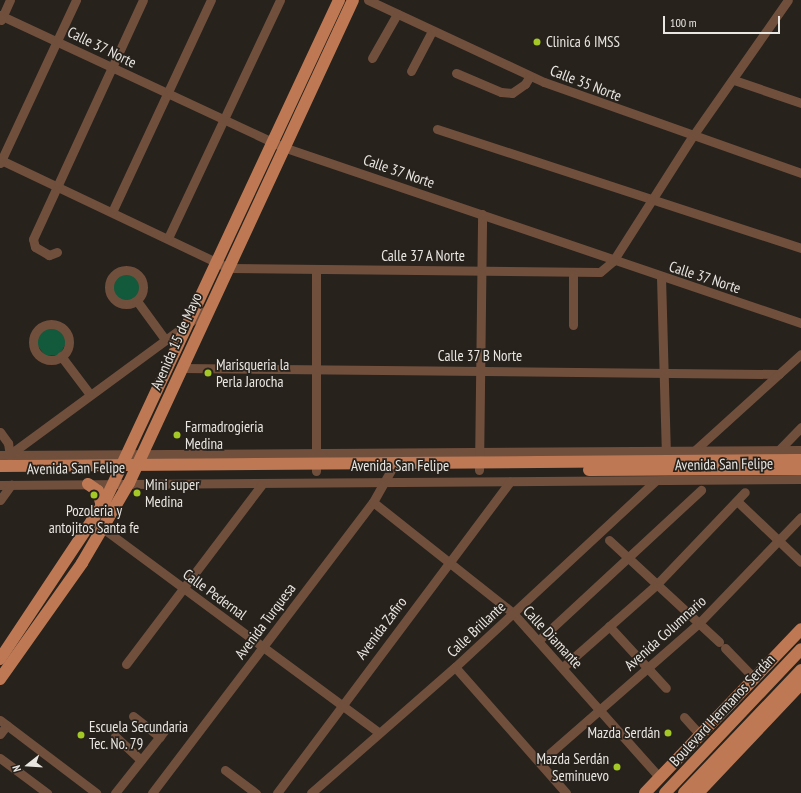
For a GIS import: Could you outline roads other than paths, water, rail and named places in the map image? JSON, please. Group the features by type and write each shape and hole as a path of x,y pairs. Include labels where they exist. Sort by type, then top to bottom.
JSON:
{"main road":[{"name":"Avenida 15 de Mayo","path":"1,676 104,528 135,469 208,308 228,268 339,0"},
{"name":"Avenida 15 de Mayo","path":"0,659 102,507 216,263 352,0"},
{"name":"Avenida San Felipe","path":"0,466 135,469 316,462 393,466 479,461 666,460 766,464 801,469"},
{"name":"Avenida San Felipe","path":"766,464 801,460"},
{"name":"Avenida San Felipe","path":"0,474 121,469"},
{"path":"88,484 98,491 102,507"},
{"path":"645,793 801,629"},
{"name":"Boulevard Hermanos Serdán","path":"665,793 801,650"},
{"name":"Boulevard Hermanos Serdán","path":"684,793 801,670"},
{"path":"698,793 801,684"},
{"path":"703,731 729,726"},
{"path":"645,793 688,770"}],"street":[{"path":"1,18 10,0"},
{"path":"76,0 1,161 168,238 228,268"},
{"path":"57,252 49,255 33,242 143,0"},
{"path":"112,212 212,0"},
{"path":"168,238 280,0"},
{"name":"Calle 35 Norte","path":"368,0 530,76 692,137 801,173"},
{"path":"613,261 692,137 734,80 788,0"},
{"path":"372,58 397,14"},
{"name":"Calle 37 Norte","path":"1,18 58,40 111,68 278,145 482,214 613,261 801,323"},
{"path":"411,71 432,31"},
{"path":"456,73 501,92 512,93 525,84 530,76"},
{"path":"734,80 801,103"},
{"path":"437,129 801,248"},
{"path":"479,461 483,271 482,214"},
{"name":"Calle 37 A Norte","path":"228,268 483,271 573,274 600,272 613,261"},
{"path":"316,269 318,369 316,462"},
{"path":"573,274 573,325"},
{"path":"662,277 667,372 666,460"},
{"path":"137,301 164,338"},
{"path":"0,461 89,393 191,318 208,308"},
{"path":"694,451 801,354"},
{"path":"61,356 89,393"},
{"name":"Calle 37 B Norte","path":"182,368 778,374"},
{"path":"766,464 801,427"},
{"path":"0,432 8,443 10,454"},
{"name":"Avenida San Felipe","path":"0,455 10,454 121,469 135,469 316,462 666,460 694,451 801,450"},
{"name":"Avenida Turquesa","path":"156,792 373,502 386,483 393,466"},
{"name":"Avenida San Felipe","path":"0,485 88,484 121,469"},
{"name":"Avenida San Felipe","path":"135,469 263,482 386,483 801,479"},
{"name":"Avenida Zafiro","path":"278,793 341,704 510,481"},
{"name":"Calle Brillante","path":"311,793 378,732 455,667 655,481"},
{"path":"126,664 263,482"},
{"path":"0,500 11,485"},
{"path":"539,640 701,490"},
{"path":"563,667 657,584 745,492"},
{"name":"Calle Diamante","path":"373,502 450,561 513,613 539,640 659,777"},
{"path":"737,502 801,562"},
{"name":"Avenida Columnario","path":"540,762 699,623 801,517"},
{"name":"Calle Pedernal","path":"93,521 378,732"},
{"path":"609,540 699,623 754,678"},
{"path":"609,626 666,688"},
{"path":"455,667 566,793"},
{"path":"115,793 163,734 133,716"},
{"path":"684,717 703,731"},
{"path":"0,734 3,723 96,793"},
{"path":"115,736 141,760"},
{"path":"0,758 47,793"},
{"path":"224,770 256,793"}],"place":[{"name":"Clinica 6 IMSS","path":"537,42"},
{"name":"Marisqueria la Perla Jarocha","path":"208,373"},
{"name":"Farmadrogieria Medina","path":"177,435"},
{"name":"Mini super Medina","path":"137,493"},
{"name":"Pozoleria y antojitos Santa fe","path":"94,495"},
{"name":"Mazda Serdán","path":"668,733"},
{"name":"Escuela Secundaria Tec. No. 79","path":"81,735"},
{"name":"Mazda Serdán Seminuevo","path":"617,767"}]}
